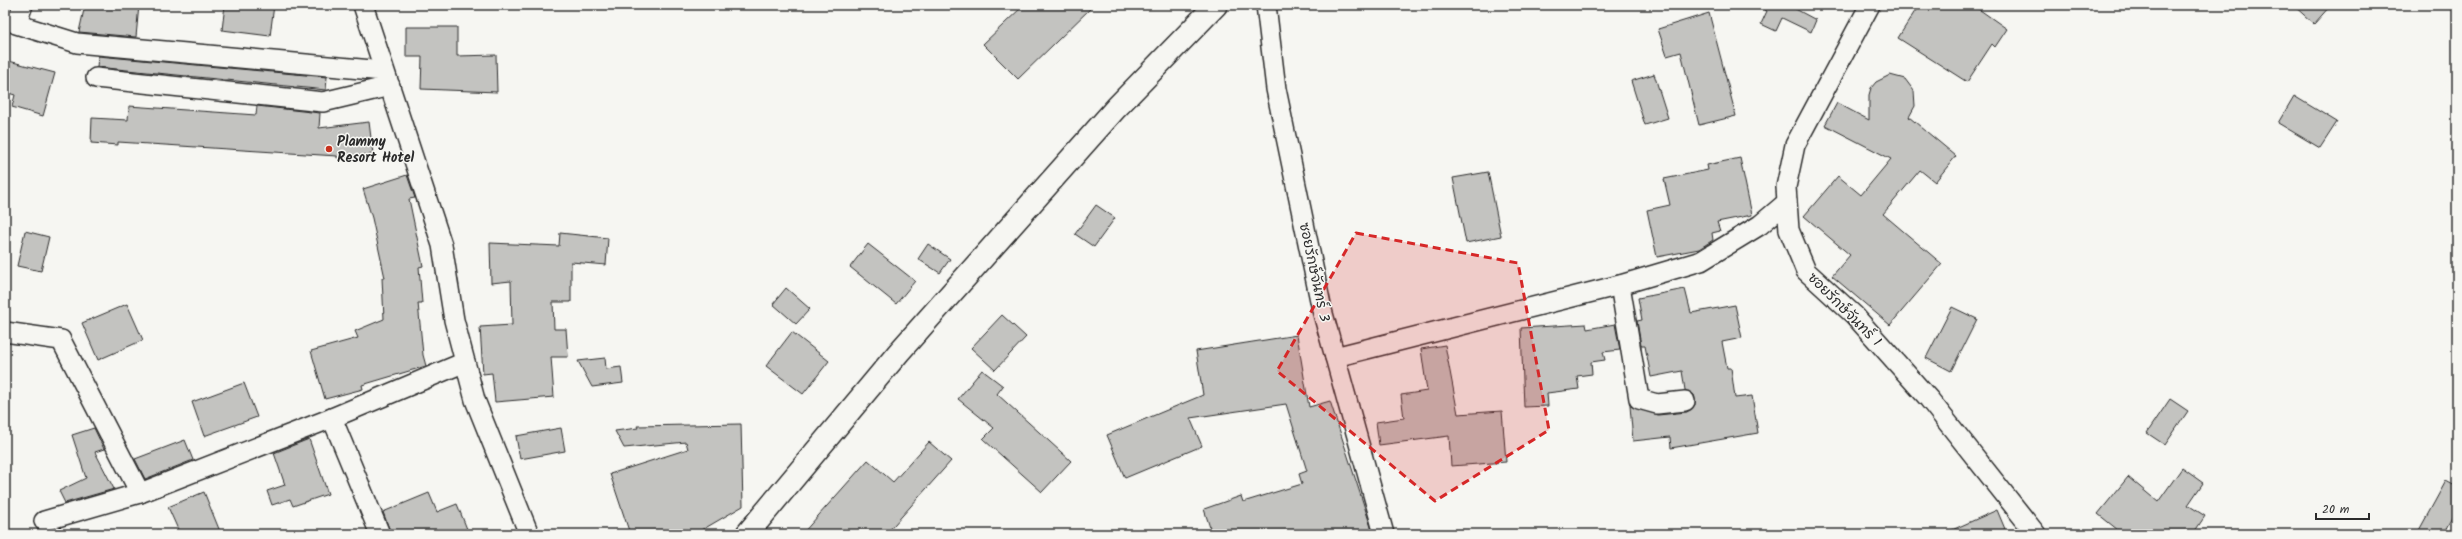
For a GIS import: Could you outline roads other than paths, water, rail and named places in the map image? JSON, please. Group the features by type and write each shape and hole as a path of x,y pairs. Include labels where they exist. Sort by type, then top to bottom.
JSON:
{"main road":[{"path":"747,534 899,352 1116,108 1216,5"}],"street":[{"path":"23,5 16,24 77,42 386,79"},
{"path":"363,5 386,79 442,245 454,320 475,400 529,534"},
{"name":"ซอยรักษ์จันทร์ 3","path":"1266,5 1276,89 1322,310 1383,534"},
{"name":"ซอยรักษ์จันทร์ 1","path":"1870,5 1796,145 1786,187 1789,230 1806,271 1854,315 1929,399 2036,534"},
{"path":"96,78 323,102 386,79"},
{"path":"1335,357 1620,284 1701,261 1760,225 1787,202"},
{"path":"1620,284 1638,397 1643,402 1658,404 1686,401"},
{"path":"5,332 61,340 140,494"},
{"path":"44,521 140,494 332,418 465,362"},
{"path":"332,418 380,534"}],"place":[{"name":"Plammy Resort Hotel","path":"329,149"}]}
